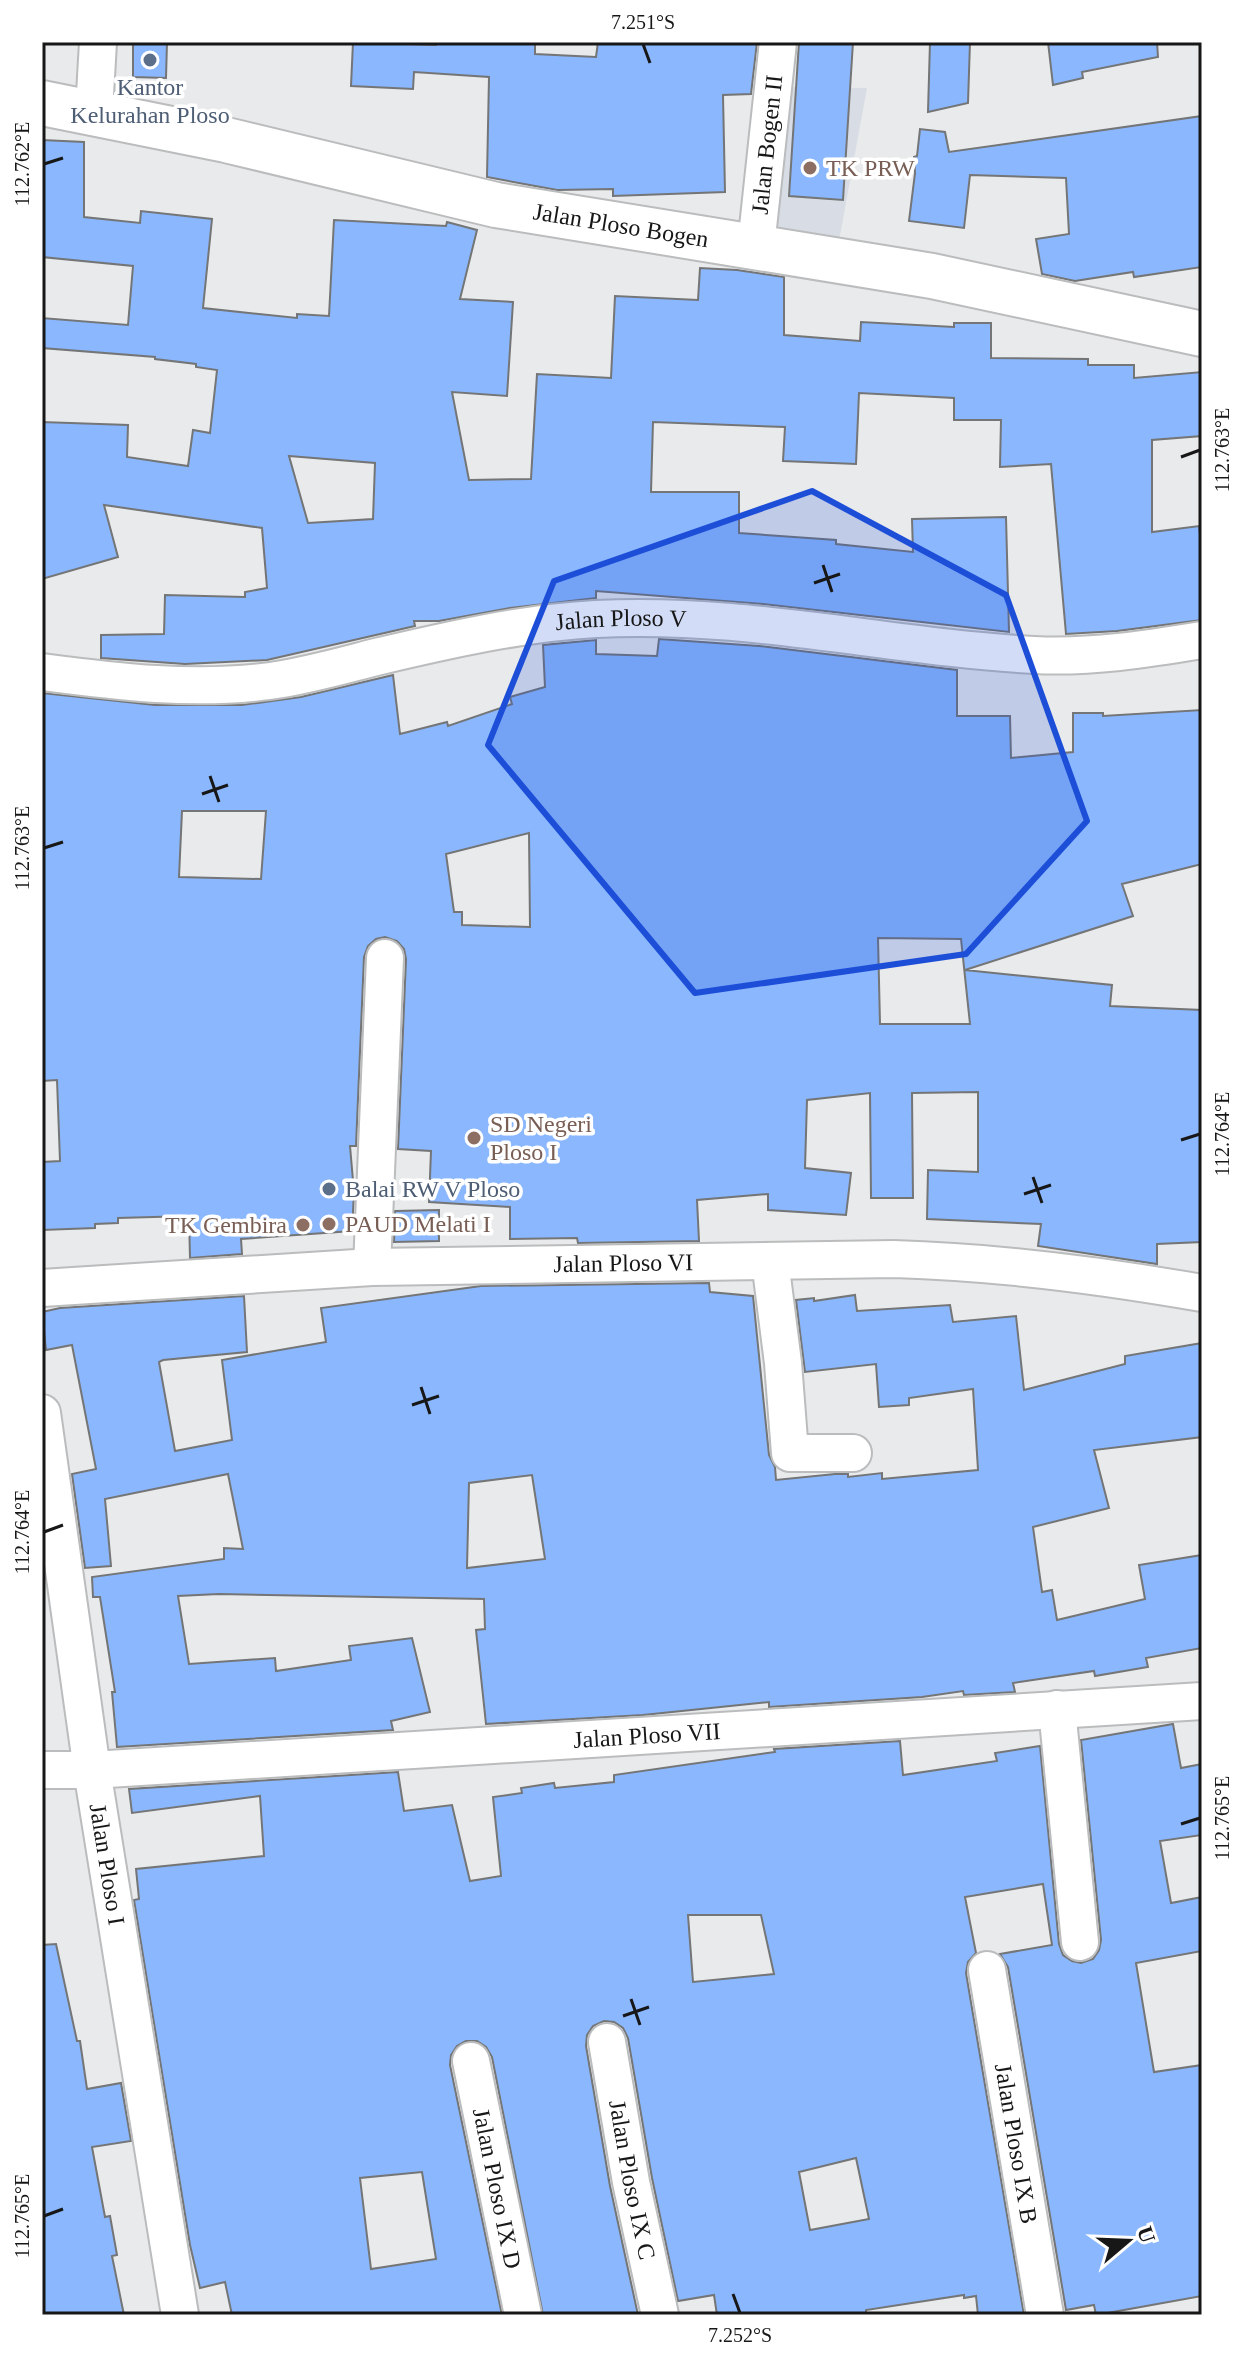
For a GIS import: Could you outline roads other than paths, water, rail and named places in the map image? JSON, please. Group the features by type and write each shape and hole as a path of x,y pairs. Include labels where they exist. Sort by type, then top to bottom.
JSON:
{"street":[{"path":"94,112 98,42"},
{"name":"Jalan Bogen II","path":"756,246 778,42"},
{"name":"Jalan Ploso Bogen","path":"42,103 94,112 496,205 932,276 1202,334"},
{"name":"Jalan Ploso V","path":"42,672 141,685 231,685 272,681 447,640 595,619 737,621 943,647 1036,655 1107,654 1202,640"},
{"path":"372,1267 385,958"},
{"path":"770,1261 790,1453 853,1453"},
{"name":"Jalan Ploso VI","path":"42,1288 372,1267 968,1261 1068,1271 1202,1293"},
{"name":"Jalan Ploso I","path":"42,1413 92,1770 180,2315"},
{"name":"Jalan Ploso VII","path":"42,1770 92,1770 1202,1701"},
{"path":"1057,1709 1080,1942"},
{"name":"Jalan Ploso IX B","path":"987,1970 1045,2315"},
{"name":"Jalan Ploso IX C","path":"607,2042 631,2182 660,2315"},
{"name":"Jalan Ploso IX D","path":"471,2061 523,2315"}],"place":[{"name":"Kantor Kelurahan Ploso","path":"150,60"},
{"name":"TK PRW","path":"810,168"},
{"name":"SD Negeri Ploso I","path":"474,1138"},
{"name":"Balai RW V Ploso","path":"329,1189"},
{"name":"PAUD Melati I","path":"329,1224"},
{"name":"TK Gembira","path":"303,1225"}]}
